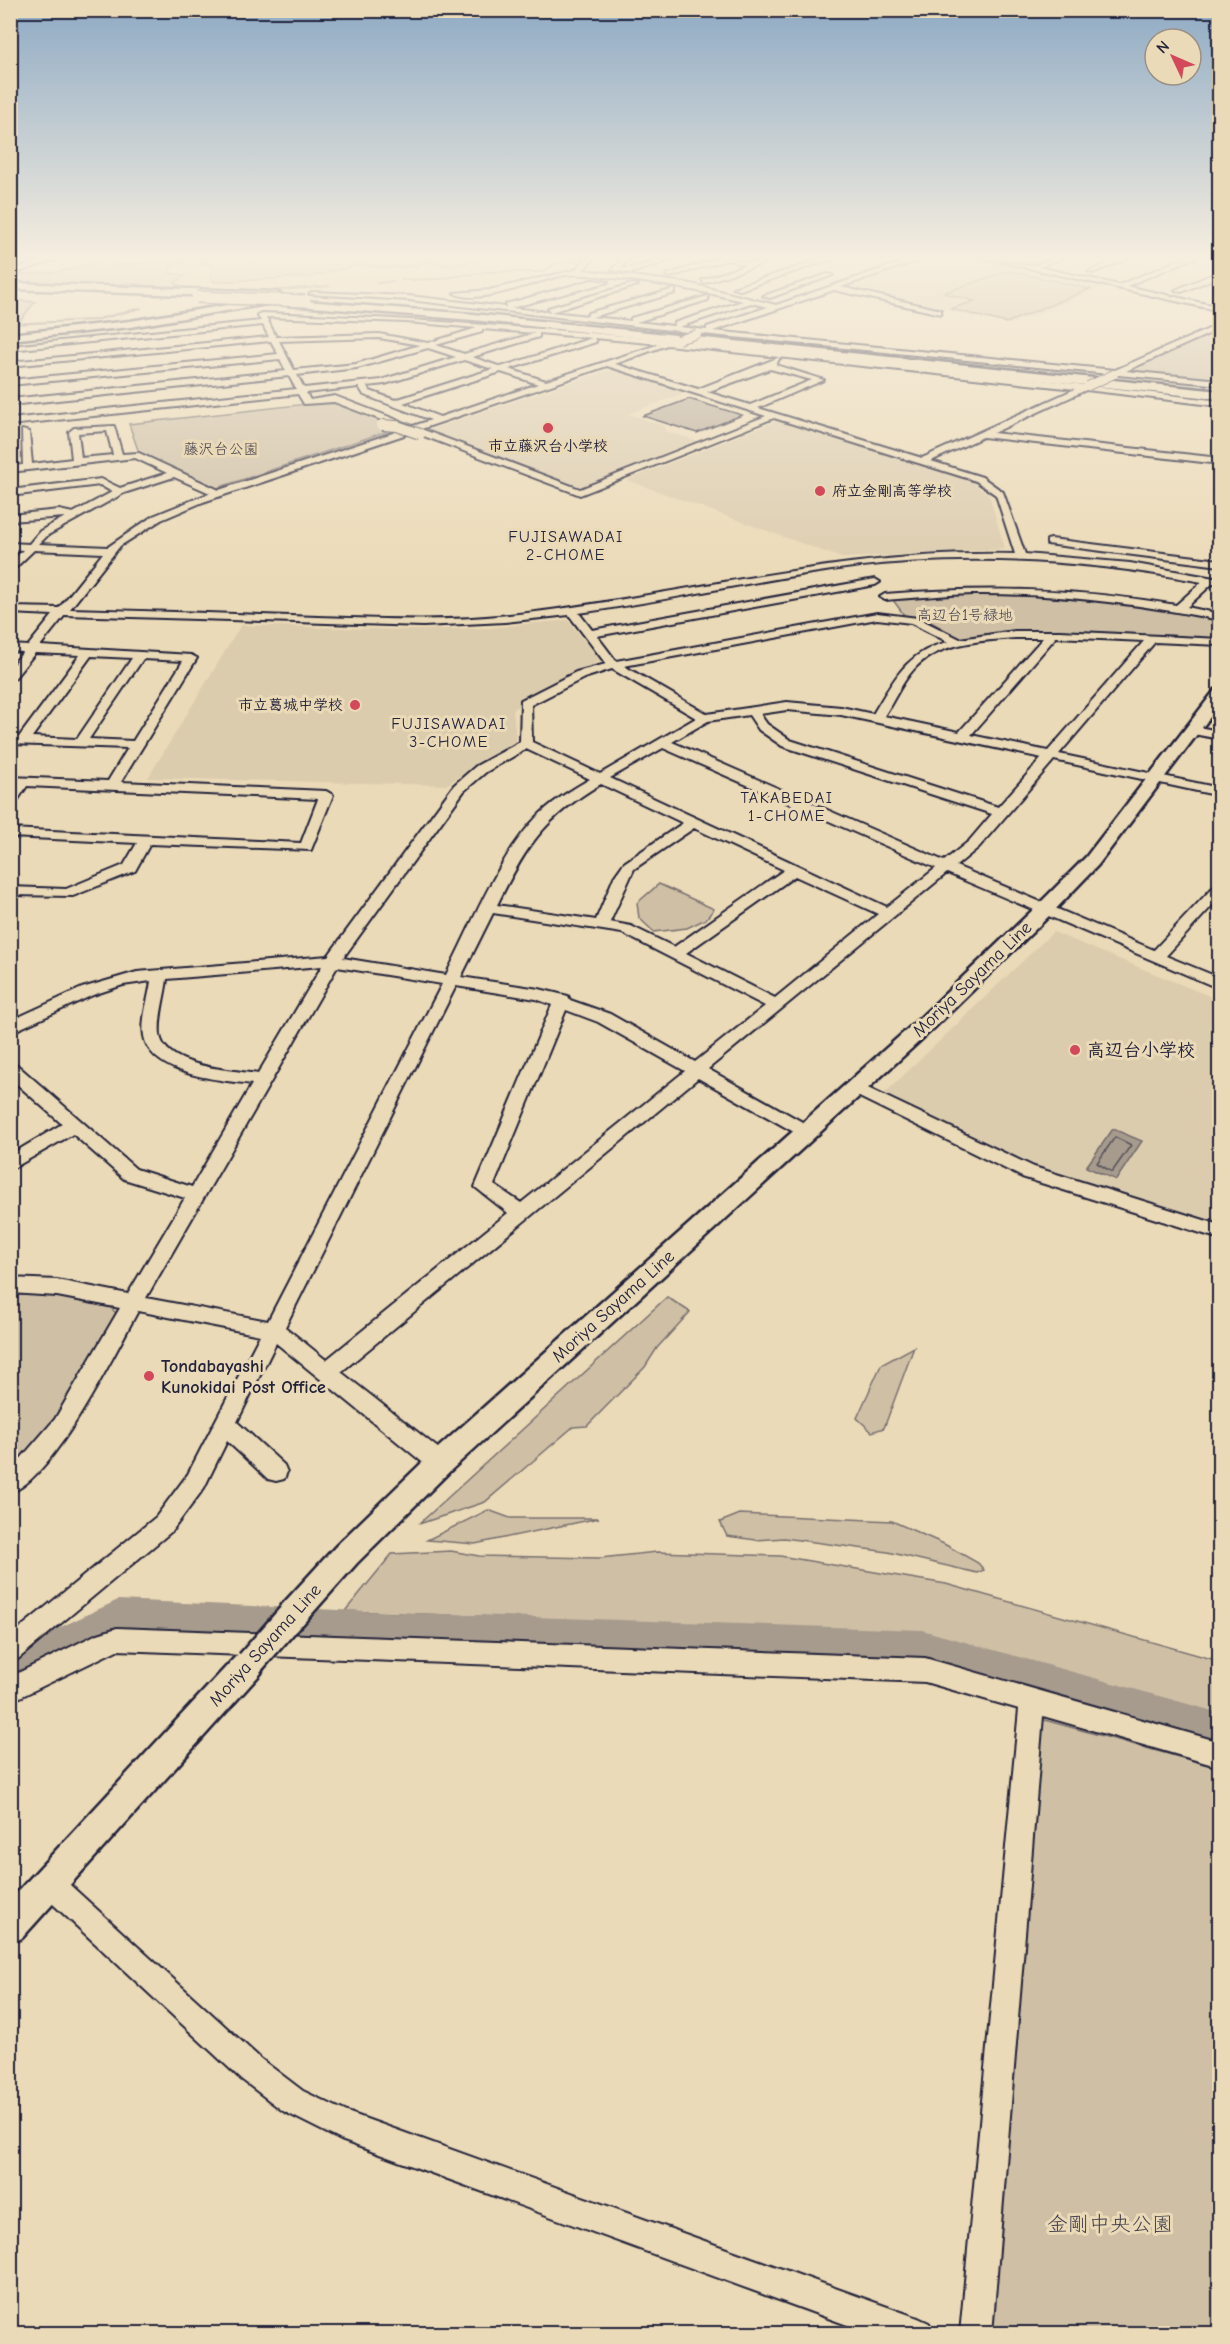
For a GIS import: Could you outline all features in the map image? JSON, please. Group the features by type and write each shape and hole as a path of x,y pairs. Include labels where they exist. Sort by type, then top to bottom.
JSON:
{"highway":[{"path":"931,364 1220,393"},
{"path":"960,364 1220,393"}],"main road":[{"name":"Moriya Sayama Line","path":"10,1926 250,1663 346,1554 440,1463 807,1132 1044,910 1092,861 1220,693"}],"street":[{"path":"73,364 84,426"},
{"path":"10,383 195,364"},
{"path":"287,364 307,402"},
{"path":"10,402 357,364"},
{"path":"10,422 382,382 439,364"},
{"path":"485,364 546,384"},
{"path":"395,403 518,364"},
{"path":"10,676 111,549 133,532 157,518 219,494 418,431 440,420 607,364"},
{"path":"609,364 969,475 995,489 1003,502 1021,558"},
{"path":"878,364 1220,404"},
{"path":"1027,364 1220,382"},
{"path":"923,461 1135,364"},
{"path":"699,392 770,366 820,380 750,408"},
{"path":"361,384 367,393 440,420"},
{"path":"295,403 335,399 580,492 775,415"},
{"path":"322,400 363,420 418,431"},
{"path":"64,428 120,422"},
{"path":"77,461 72,432 77,430 111,428 118,457"},
{"path":"26,432 22,445 28,467"},
{"path":"981,434 1220,461"},
{"path":"10,469 136,455 219,494"},
{"path":"10,570 44,533 120,492 176,473"},
{"path":"10,493 101,482 120,492"},
{"path":"10,518 59,513 75,516"},
{"path":"1051,542 1220,563"},
{"path":"1082,545 1084,561"},
{"path":"10,546 111,549"},
{"path":"10,610 397,623 470,621 572,611 862,563 937,557 1084,561 1210,580"},
{"path":"1207,561 1210,580"},
{"path":"862,563 898,616"},
{"path":"1179,609 1210,580"},
{"path":"589,634 738,605 875,582"},
{"path":"885,597 972,591 1066,595 1179,609 1220,617"},
{"path":"572,611 613,664 705,718"},
{"path":"526,744 525,703 580,675 613,664 865,617 898,616 922,622 959,643"},
{"path":"876,719 914,663 928,653 993,634 1220,642"},
{"path":"961,738 1052,635"},
{"path":"327,1371 974,844 1152,640"},
{"path":"10,648 191,658 112,785"},
{"path":"17,740 87,654"},
{"path":"80,743 139,656"},
{"path":"10,1651 164,1524 196,1481 515,855 533,830 558,806 599,778 705,718 803,706 876,719 1220,792"},
{"path":"752,711 763,727 786,743 1002,813"},
{"path":"1192,730 1220,735"},
{"path":"17,740 136,745"},
{"path":"662,742 1044,910 1220,984"},
{"path":"526,744 888,914"},
{"path":"10,1484 26,1471 62,1425 333,962 459,788 482,769 526,744"},
{"path":"10,801 17,781 326,795 306,847 10,833"},
{"path":"602,924 621,877 629,866 693,822"},
{"path":"10,891 68,893 130,868 146,839"},
{"path":"676,953 794,870"},
{"path":"1156,957 1213,905 1220,888"},
{"path":"488,908 602,924 643,936 776,1005"},
{"path":"10,1028 73,996 108,983 160,975 333,962 515,988 562,1000 604,1018 807,1132"},
{"path":"160,975 152,1037 157,1049 169,1060 186,1068 264,1080"},
{"path":"521,1212 484,1187 562,1000"},
{"path":"10,1068 130,1174 196,1196"},
{"path":"855,1088 1028,1172 1220,1232"},
{"path":"10,1164 74,1125"},
{"path":"10,1285 57,1288 274,1330 440,1463"},
{"path":"225,1425 276,1472"},
{"path":"10,1690 103,1643 117,1639 925,1670 1220,1755"},
{"path":"976,2334 1032,1701"},
{"path":"49,1883 251,2069 293,2101 341,2125 918,2334"}],"shaded area":[{"name":"市立藤沢台小学校","path":"611,369 687,392 628,414 665,426 665,431 700,442 582,488 425,431"},
{"name":"府立金剛高等学校","path":"779,420 972,482 989,495 1005,549 842,558 627,480"},
{"name":"市立葛城中学校","path":"568,620 601,661 547,685 523,699 513,711 516,739 514,744 446,785 148,778 241,625 411,630 487,628"},
{"name":"高辺台小学校","path":"1053,932 1219,1000 1219,1223 1038,1168 883,1095"}],"green space":[{"path":"1142,364 1219,364 1219,381 1127,371"},
{"name":"藤沢台公園","path":"334,401 403,426 217,488 139,453 129,424"},
{"name":"高辺台1号緑地","path":"974,593 1097,602 1189,614 1219,620 1219,638 1004,631 959,638 929,621 904,615 893,600"},
{"path":"659,884 714,909 706,919 687,928 654,932 639,918 637,903"},
{"path":"10,1295 56,1295 111,1308 117,1314 39,1444 10,1476"},
{"path":"667,1297 690,1312 657,1348 645,1367 587,1426 573,1427 485,1502 419,1524"},
{"path":"914,1347 884,1428 872,1432 857,1418 881,1365"},
{"path":"488,1510 510,1518 599,1518 475,1544 427,1540"},
{"path":"740,1514 892,1521 944,1544 978,1563 984,1570 977,1573 888,1552 784,1538 756,1540 727,1536 720,1522"},
{"path":"451,1551 479,1556 600,1558 657,1552 780,1556 946,1584 1219,1661 1219,1714 928,1634 345,1611 392,1554"},
{"name":"金剛中央公園","path":"1041,1719 1219,1768 1219,2333 989,2334"}],"water":[{"path":"1113,1129 1142,1141 1116,1180 1086,1167"}],"building":[{"path":"689,399 742,415 697,433 643,416"}],"waterway":[{"path":"10,1674 118,1620 382,1633 922,1651 1220,1736"}],"place":[{"name":"市立藤沢台小学校","path":"548,428"},
{"name":"府立金剛高等学校","path":"820,491"},
{"name":"市立葛城中学校","path":"355,705"},
{"name":"高辺台小学校","path":"1075,1050"},
{"name":"Tondabayashi Kunokidai Post Office","path":"149,1376"}],"district":[{"name":"FUJISAWADAI 2-CHOME","path":"566,545"},
{"name":"FUJISAWADAI 3-CHOME","path":"449,732"},
{"name":"TAKABEDAI 1-CHOME","path":"787,806"}]}
